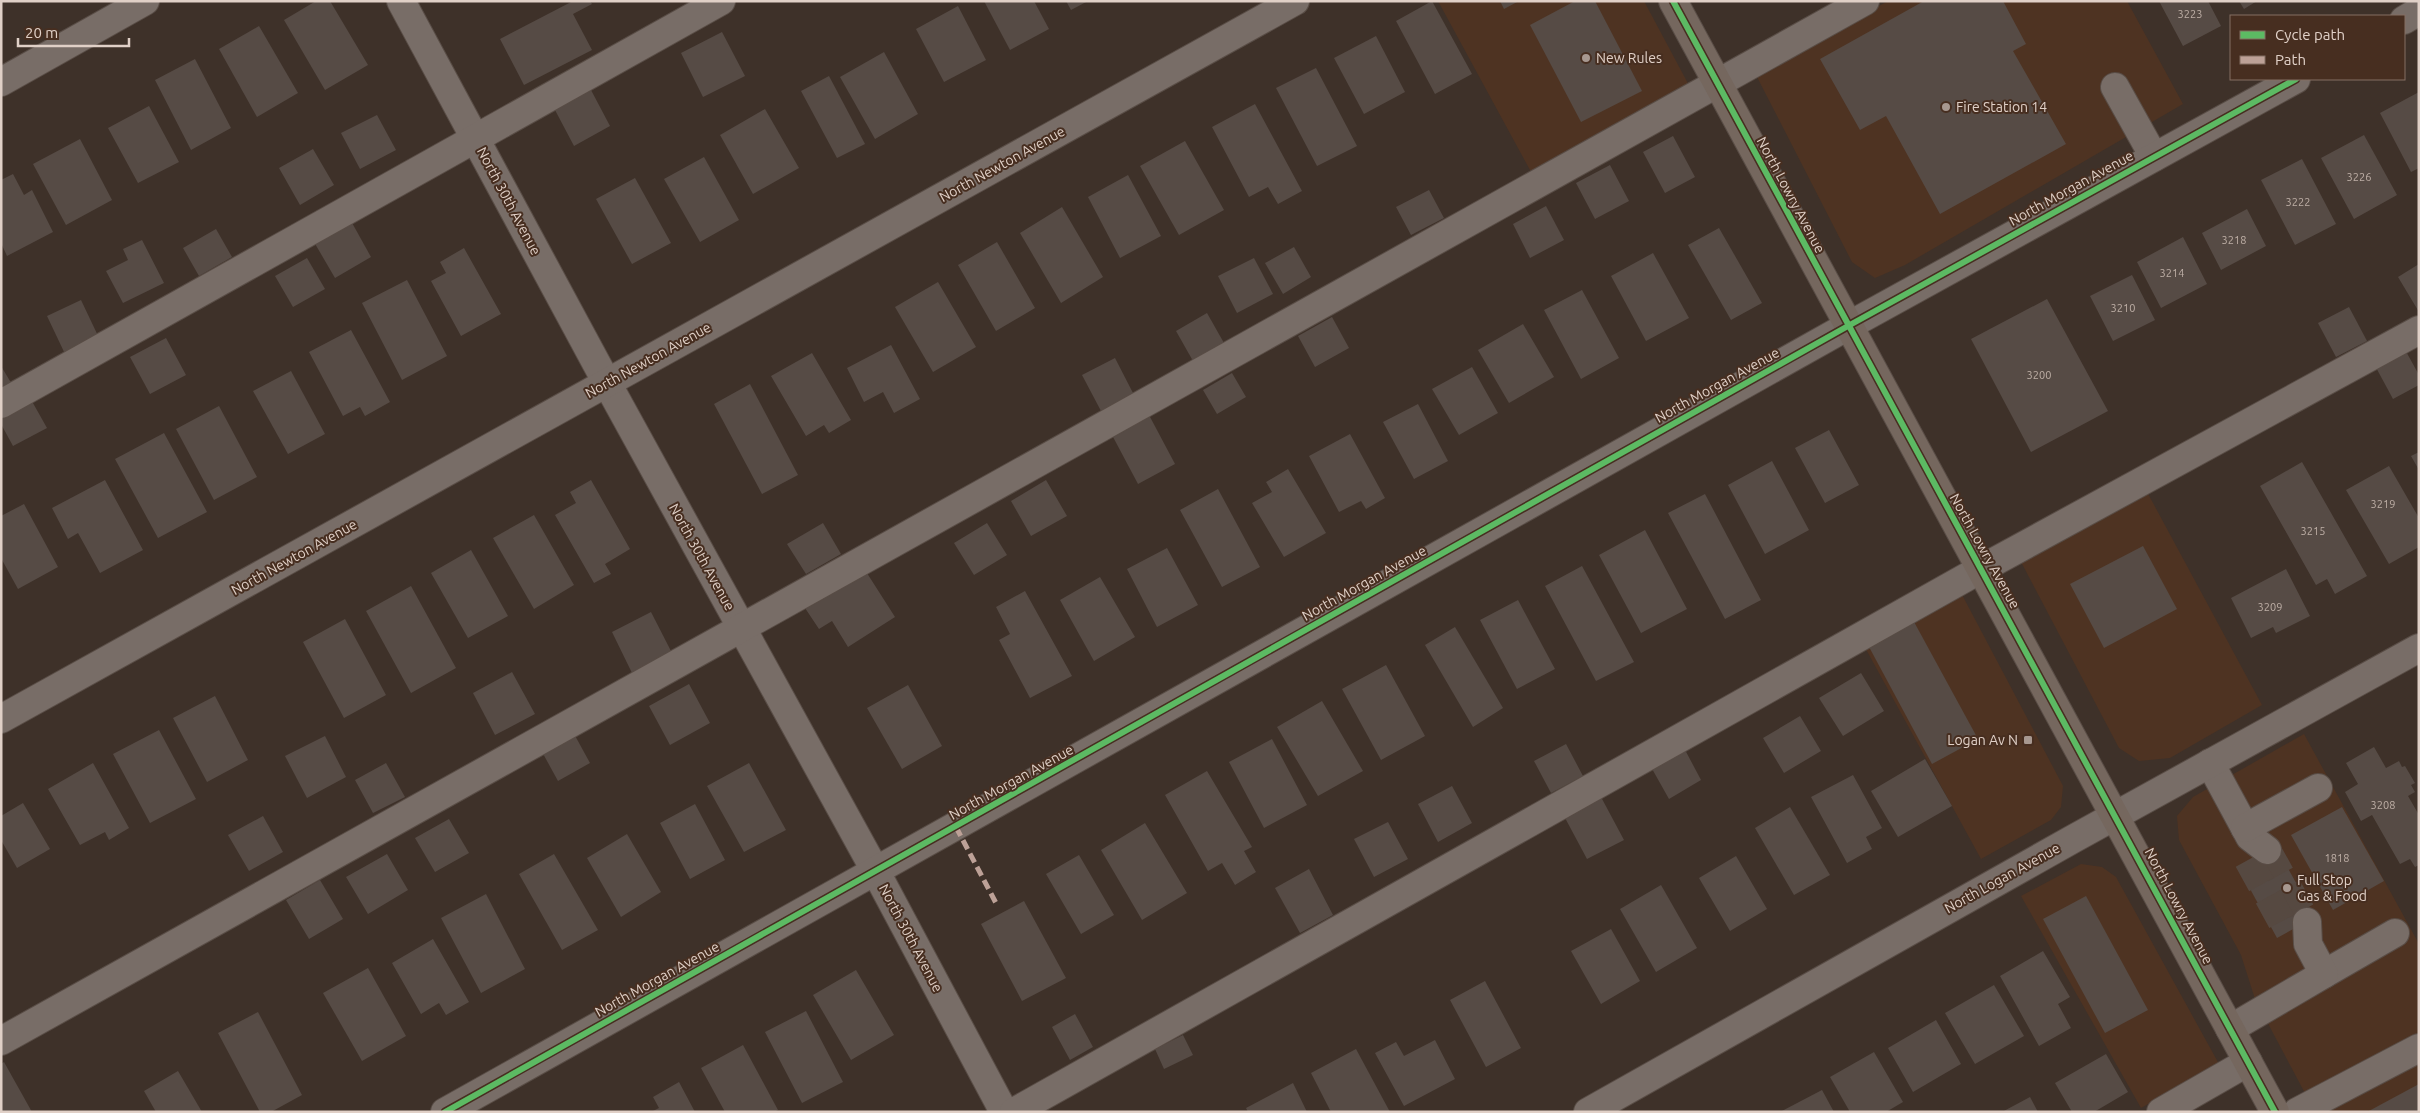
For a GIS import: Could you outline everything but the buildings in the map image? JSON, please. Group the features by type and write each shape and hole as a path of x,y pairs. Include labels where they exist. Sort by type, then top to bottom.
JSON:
{"main road":[{"name":"North Lowry Avenue","path":"1673,1 1848,326 2116,815 2275,1112"}],"street":[{"path":"1,82 145,1"},
{"name":"North 30th Avenue","path":"401,1 607,383 876,872 1004,1112"},
{"path":"1,404 721,1"},
{"name":"North Newton Avenue","path":"1,720 1295,1"},
{"path":"1,1041 1865,1"},
{"path":"2405,19 2419,11"},
{"name":"North Morgan Avenue","path":"445,1112 1848,326 2294,80"},
{"path":"2115,87 2154,157"},
{"path":"1014,1112 1981,570 2419,330"},
{"name":"North Logan Avenue","path":"1588,1112 2116,815 2419,648"},
{"path":"2210,763 2253,844 2318,788"},
{"path":"2301,933 2324,974"},
{"path":"2230,1029 2395,933"},
{"path":"2297,1112 2419,1048"},
{"path":"2161,1112 2248,1062"}],"shaded area":[{"path":"1438,1 1644,1 1700,106 1543,194"},
{"path":"1888,1 2127,1 2183,104 1905,265 1875,278 1852,262 1756,75"},
{"path":"2146,490 2262,705 2170,758 2139,761 2119,748 2020,560"},
{"path":"1959,589 2063,786 2061,807 2051,820 1981,859 1862,642"},
{"path":"2304,734 2419,944 2419,1112 2315,1112 2255,999 2241,955 2179,840 2177,816 2193,797"},
{"path":"2081,864 2102,867 2116,877 2219,1064 2141,1108 2021,896"}],"tunnel":[{"path":"2267,850 2307,922"},
{"path":"2248,860 2288,933"}],"marked path":[{"path":"956,827 997,905"}],"cycle path":[{"path":"1673,1 2275,1112"},
{"path":"445,1112 1848,326 2294,80"}],"place":[{"name":"New Rules","path":"1586,58"},
{"name":"Fire Station 14","path":"1946,107"},
{"name":"Logan Av N","path":"2028,740"},
{"name":"Full Stop Gas & Food","path":"2287,888"}]}
